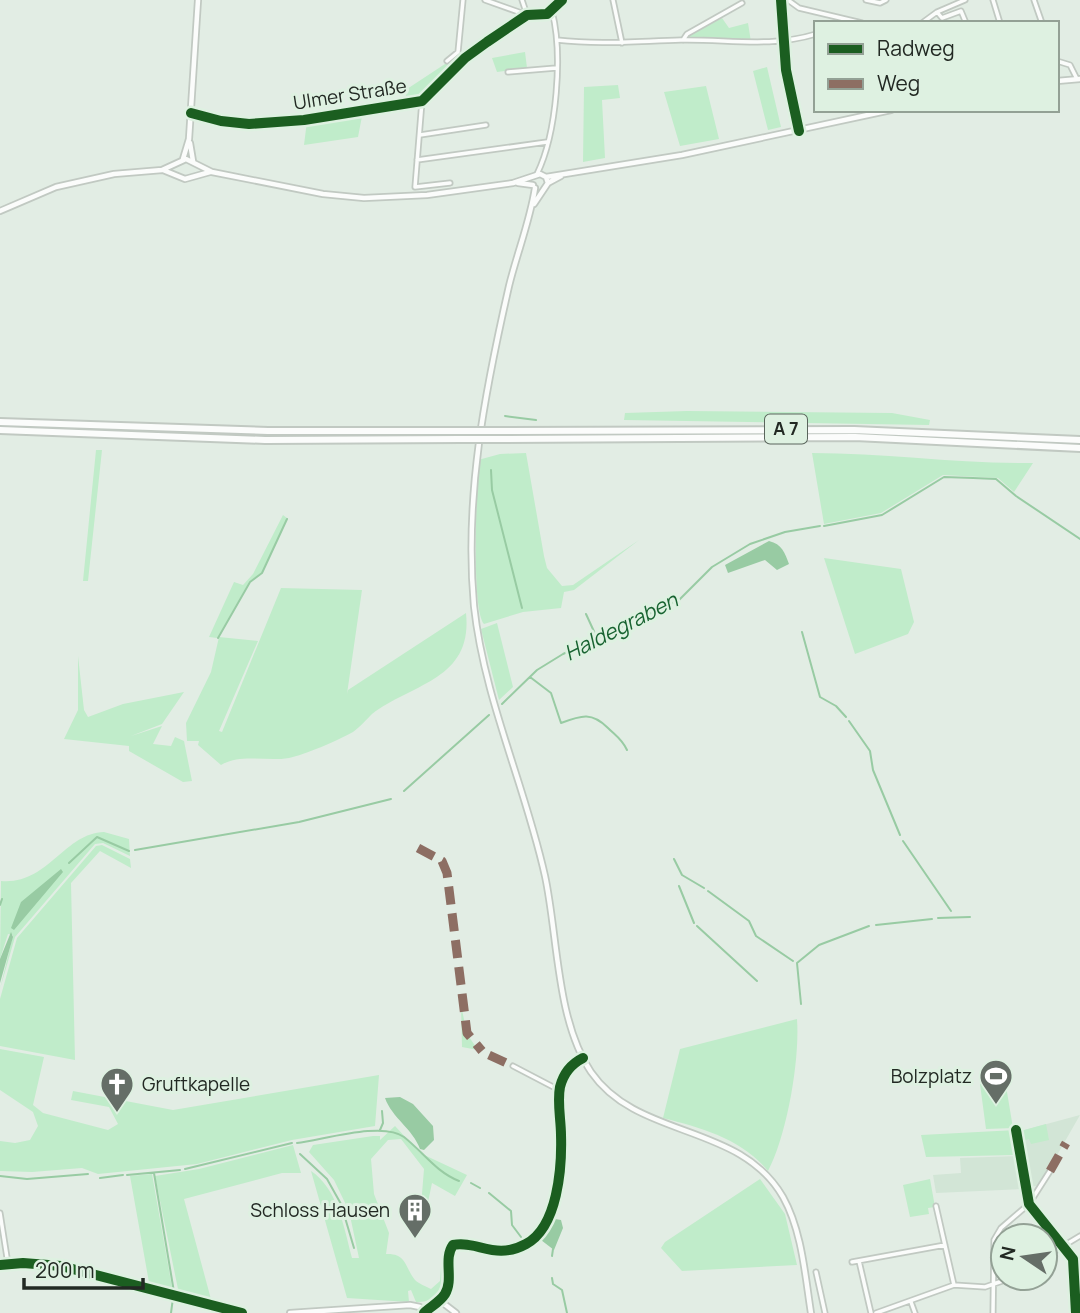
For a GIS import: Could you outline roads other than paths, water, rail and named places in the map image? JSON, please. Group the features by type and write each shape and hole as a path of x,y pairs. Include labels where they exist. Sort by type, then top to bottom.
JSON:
{"highway":[{"name":"A 7","path":"0,422 461,435 855,438 1080,448"},
{"name":"A 7","path":"0,430 265,440 461,435"},
{"name":"A 7","path":"491,435 854,430 1080,440"}],"main road":[{"path":"179,175 189,139 198,0"},
{"path":"1059,80 1078,79"},
{"path":"0,211 56,187 82,180 162,170 181,162 195,163 212,172 323,194 364,198 427,195 513,183 535,176 564,175 799,131 882,112"},
{"path":"189,139 195,163 194,177"},
{"path":"162,170 185,179 212,172"},
{"path":"530,211 542,189 564,175"},
{"path":"535,176 530,211 503,314 478,442 471,532 474,595 488,676 540,854 568,1013 583,1058 599,1082 632,1110 722,1144 746,1156 771,1178 787,1205 797,1231 811,1313"},
{"path":"545,176 548,183"},
{"path":"513,183 542,189"},
{"path":"290,1313 416,1306 424,1312 439,1300 448,1286 449,1254 453,1245 494,1252 509,1251 530,1242 545,1224 552,1206 560,1159 559,1090 568,1071 583,1058"},
{"path":"0,1265 61,1266 242,1313"},
{"path":"439,1300 456,1313"}],"street":[{"path":"447,61 458,52 463,0"},
{"path":"485,0 527,15"},
{"path":"522,0 527,15"},
{"path":"613,0 622,43"},
{"path":"781,0 789,91 799,131"},
{"path":"788,0 799,8 850,21"},
{"path":"866,0 880,3 886,0"},
{"path":"925,21 951,3 965,0"},
{"path":"993,0 999,21"},
{"path":"1034,0 1041,21"},
{"path":"535,176 548,142 557,40 552,11 559,1"},
{"path":"683,40 687,34 742,2"},
{"name":"Ulmer Straße","path":"191,115 236,124 284,122 422,101 465,58 527,15 541,16 552,11"},
{"path":"937,12 942,18 961,11 964,21"},
{"path":"557,40 622,43 683,40 783,43 814,35"},
{"path":"1059,62 1070,65 1078,79"},
{"path":"508,72 556,68"},
{"path":"422,101 415,187 450,183"},
{"path":"420,135 486,125"},
{"path":"417,160 548,142"},
{"path":"543,160 545,176"},
{"path":"513,1066 559,1090"},
{"path":"1016,1130 1029,1204 1065,1246 1075,1265 1076,1313"},
{"path":"1007,1222 1029,1204 1050,1171"},
{"path":"936,1206 954,1285"},
{"path":"0,1213 8,1264"},
{"path":"1059,1249 1080,1236"},
{"path":"852,1262 945,1245"},
{"path":"859,1261 871,1313"},
{"path":"816,1272 825,1313"},
{"path":"876,1313 954,1285 989,1286"},
{"path":"992,1292 993,1313"},
{"path":"911,1302 915,1313"}],"waterway":[{"path":"505,416 536,420"},
{"path":"491,470 492,490 522,608"},
{"name":"Haldegraben","path":"824,526 882,515 944,477 996,479 1016,496 1080,539"},
{"path":"218,638 250,582 262,573 287,519"},
{"name":"Haldegraben","path":"502,704 537,670 563,654 679,600 712,567 750,544 785,532 820,526"},
{"path":"586,614 597,638"},
{"path":"802,632 820,697 836,706 846,717"},
{"path":"530,677 551,693 561,723 586,716 597,719 619,738 627,750"},
{"name":"Haldegraben","path":"404,791 489,715"},
{"path":"849,721 870,751 873,770 900,835"},
{"name":"Haldegraben","path":"135,850 299,822 391,799"},
{"name":"Haldegraben","path":"69,863 97,837 129,851"},
{"path":"903,841 951,911"},
{"path":"674,859 682,875 704,888"},
{"path":"679,886 694,923"},
{"path":"708,891 749,921 756,936 793,961"},
{"path":"0,905 2,899"},
{"path":"938,918 970,917"},
{"path":"876,925 932,919"},
{"path":"697,926 757,981"},
{"path":"801,1004 797,963 819,945 869,926"},
{"path":"380,1130 383,1123 382,1111"},
{"name":"Haldegraben","path":"297,1143 368,1131 394,1133 404,1137 443,1172 459,1181"},
{"name":"Haldegraben","path":"185,1169 292,1143"},
{"path":"300,1154 327,1179 341,1204 354,1248"},
{"name":"Haldegraben","path":"127,1175 180,1170"},
{"path":"154,1173 174,1292"},
{"name":"Haldegraben","path":"0,1176 27,1179 88,1174"},
{"name":"Haldegraben","path":"100,1178 123,1175"},
{"name":"Haldegraben","path":"471,1183 480,1188"},
{"name":"Haldegraben","path":"489,1193 511,1211 512,1225 521,1237"},
{"path":"552,1256 553,1249"},
{"path":"552,1278 553,1284 562,1290 567,1313"},
{"path":"171,1313 173,1298"}],"place":[{"name":"Bolzplatz","path":"996,1106"},
{"name":"Gruftkapelle","path":"117,1114"},
{"name":"Schloss Hausen","path":"415,1240"}]}
